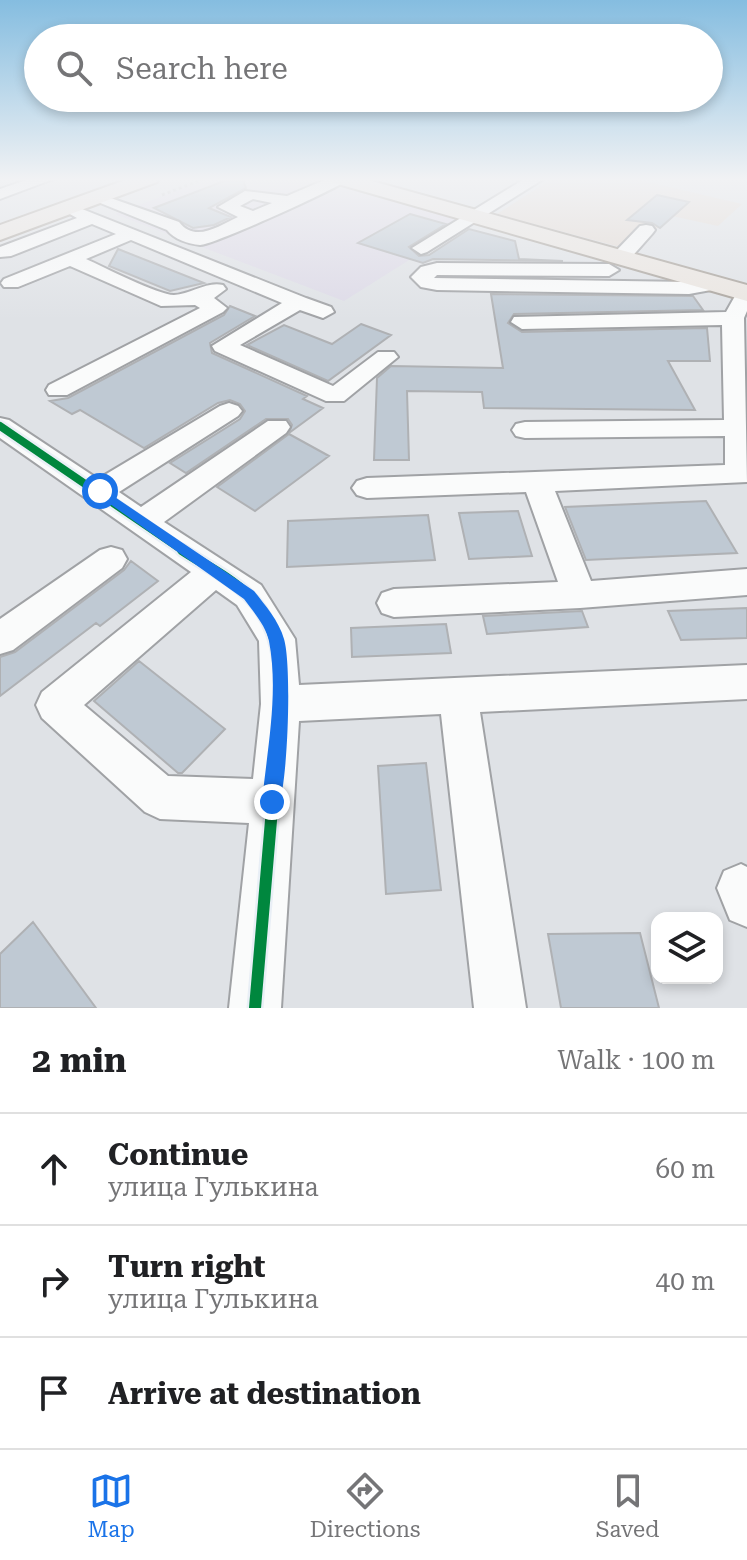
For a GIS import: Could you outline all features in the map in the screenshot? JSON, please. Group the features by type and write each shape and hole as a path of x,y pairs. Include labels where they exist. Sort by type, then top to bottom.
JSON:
{"main road":[{"path":"2,243 35,225"},
{"path":"498,225 615,264 747,293"}],"street":[{"path":"2,243 49,225"},
{"path":"118,225 131,234 323,312"},
{"path":"169,225 179,234 201,240 238,225"},
{"path":"421,248 460,225"},
{"path":"646,230 615,264 437,269 421,277 428,283 437,284 689,288 715,284"},
{"path":"11,283 131,234"},
{"path":"70,259 168,302 199,298 239,277"},
{"path":"367,488 537,481 744,480 737,428 737,331 747,293"},
{"path":"58,390 216,308 199,298"},
{"path":"299,302 223,346 335,396 386,357"},
{"path":"522,322 737,331"},
{"path":"100,491 229,411"},
{"path":"0,426 249,595 277,639 281,704 255,1008"},
{"path":"143,521 277,427"},
{"path":"525,430 737,428"},
{"path":"537,481 580,595"},
{"path":"0,639 111,559"},
{"path":"215,571 56,705 160,797 272,802"},
{"path":"394,603 580,595 747,582"},
{"path":"281,704 747,682"},
{"path":"458,697 500,1008"}],"shaded area":[{"path":"144,225 465,225 344,301"},
{"path":"538,225 661,225 631,250"}],"building":[{"path":"390,225 444,225 409,247 419,256 429,255 469,229 515,241 519,259 563,261 433,259 423,263 358,243"},
{"path":"118,249 204,283 170,291 109,266"},
{"path":"491,294 693,296 703,310 514,314 508,323 522,332 707,328 710,361 668,361 695,410 484,408 482,392 407,391 409,460 374,460 377,378 391,366 503,368"},
{"path":"230,306 255,316 210,343 212,353 307,396 303,399 323,408 289,433 292,425 288,419 266,419 186,473 170,463 240,419 245,411 240,404 230,400 218,403 144,448 80,410 72,414 50,401 68,398 224,315"},
{"path":"361,324 391,335 328,381 247,345 284,325 332,344"},
{"path":"289,434 329,456 255,511 217,487"},
{"path":"706,501 737,553 586,560 565,507"},
{"path":"518,511 532,556 469,559 459,513"},
{"path":"428,515 435,560 287,567 288,521"},
{"path":"131,561 158,581 100,626 96,623 0,696 0,657 15,652 124,570"},
{"path":"747,608 747,638 681,640 668,611"},
{"path":"582,611 588,627 487,634 483,616"},
{"path":"446,624 451,653 352,657 351,628"},
{"path":"139,661 225,729 182,773 178,773 94,701"},
{"path":"426,763 441,890 386,894 378,766"},
{"path":"33,922 96,1008 0,1008 0,954"},
{"path":"640,933 659,1008 561,1008 548,934"}],"cycle path":[{"path":"0,426 249,595 277,639 281,704 255,1008"}],"route":[{"path":"100,491 249,595 263,613 277,639 281,704 272,802"}]}
